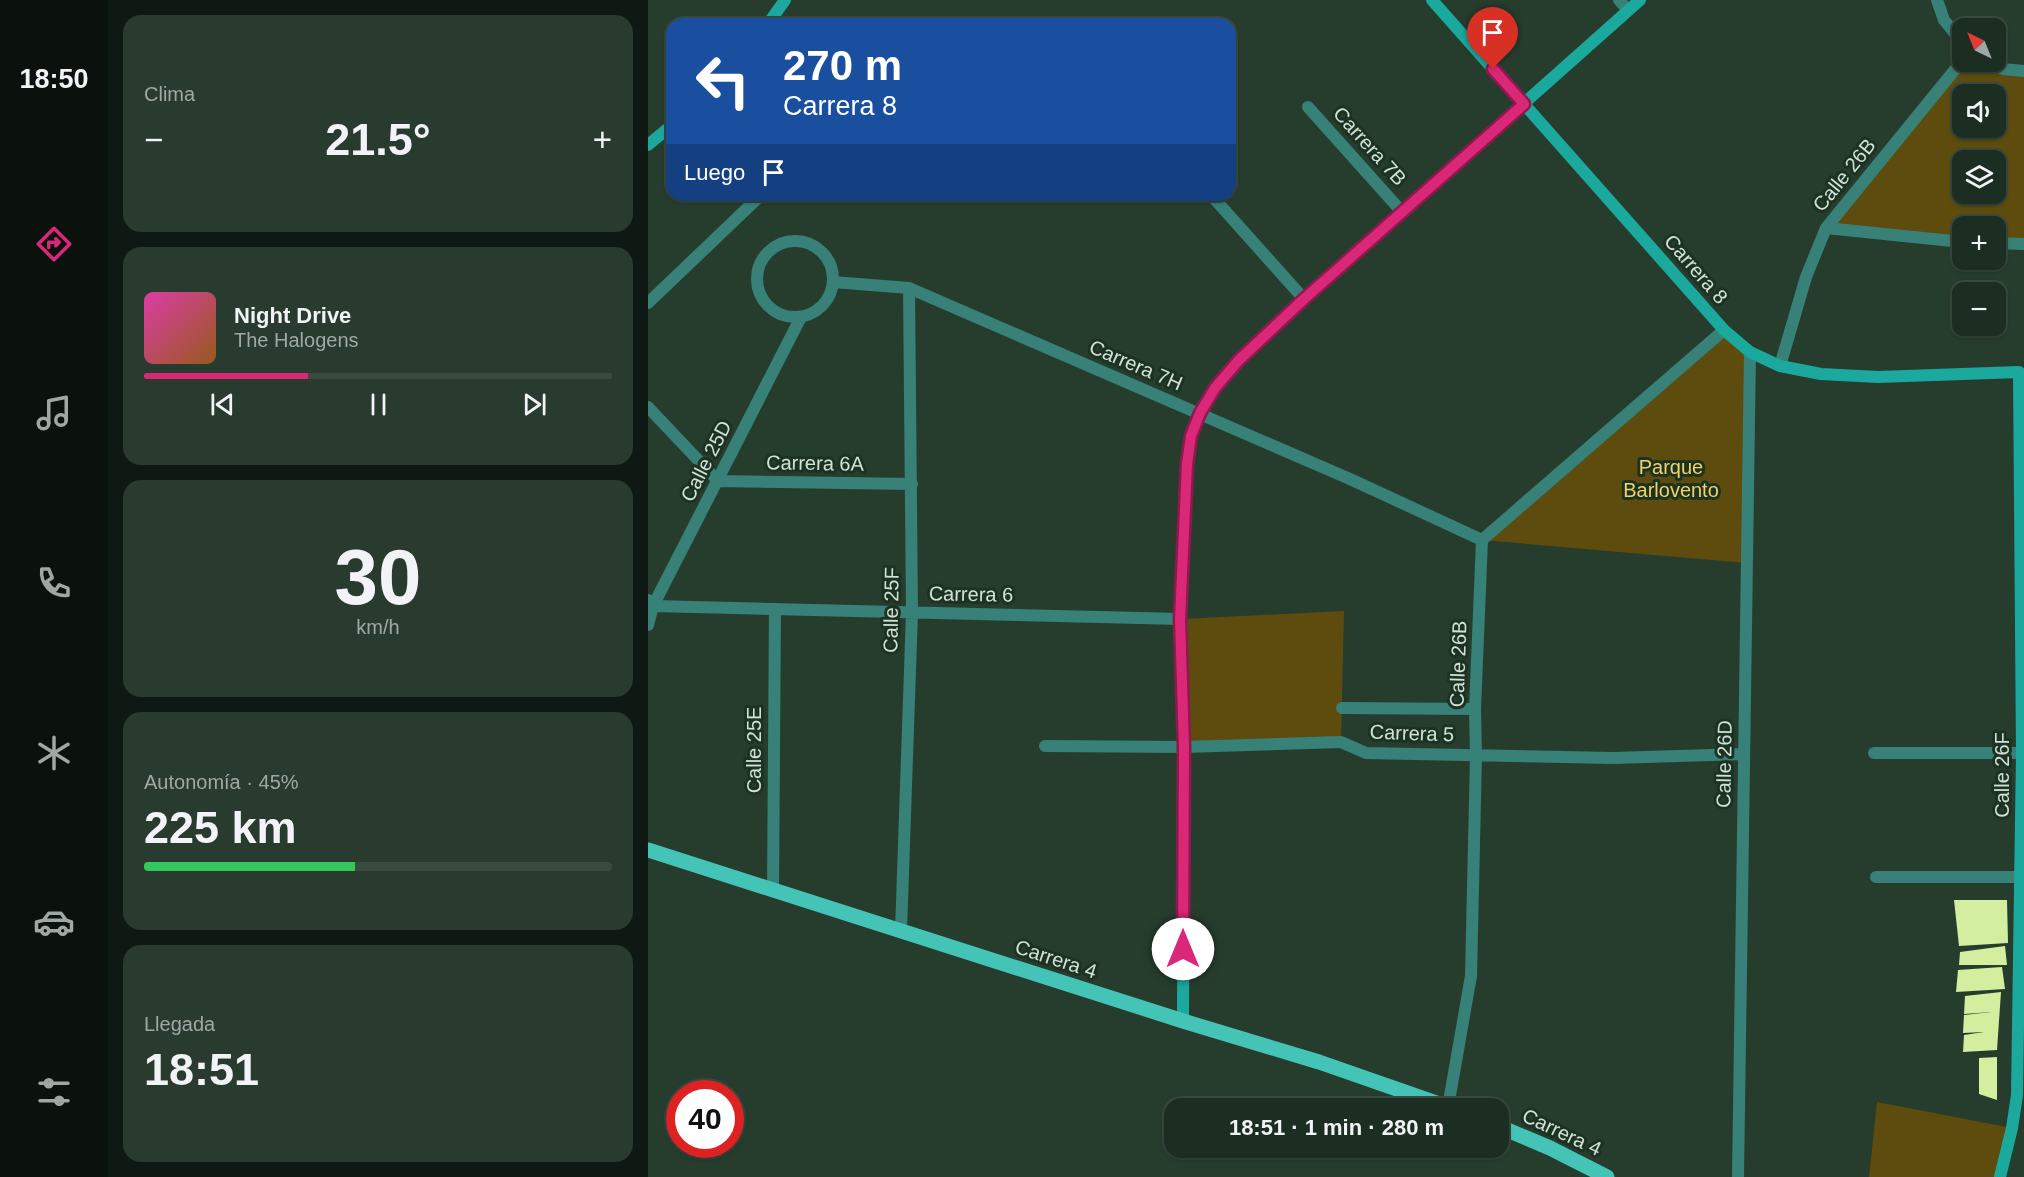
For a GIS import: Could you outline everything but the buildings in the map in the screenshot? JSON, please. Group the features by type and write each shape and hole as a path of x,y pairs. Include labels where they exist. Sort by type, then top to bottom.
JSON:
{"main road":[{"name":"Carrera 4","path":"648,850 901,932 1319,1062 1422,1098"},
{"name":"Carrera 4","path":"1509,1131 1550,1148 1607,1177"}],"street":[{"path":"772,18 785,0"},
{"name":"Carrera 8","path":"1432,0 1724,330 1750,352 1780,366 1821,374 1878,377 2022,372"},
{"path":"1619,0 1628,10"},
{"path":"1183,1021 1184,747 1180,619 1187,464 1191,436 1200,413 1215,388 1239,360 1304,299 1640,0"},
{"path":"1937,0 1944,20 1952,30"},
{"path":"2006,69 2024,71"},
{"name":"Calle 26B","path":"1780,366 1806,277 1826,228 1953,72"},
{"name":"Carrera 7B","path":"1308,106 1402,212"},
{"path":"648,145 666,130"},
{"path":"648,303 755,201"},
{"path":"1216,201 1304,299"},
{"path":"1826,228 1952,241"},
{"path":"791,241 814,246 829,262 833,282 823,304 813,312 801,316 789,317 767,306 757,284 757,272 769,251 779,244 791,241"},
{"path":"2006,243 2024,244"},
{"name":"Carrera 7H","path":"833,282 909,288 1044,348 1200,413 1482,540"},
{"name":"Calle 25F","path":"901,932 912,612 909,288"},
{"name":"Calle 25D","path":"648,625 651,603 718,481 801,316"},
{"path":"1482,540 1724,330"},
{"name":"Calle 26D","path":"1737,1177 1750,352"},
{"name":"Calle 26F","path":"2000,1177 2020,1095 2023,703 2022,372"},
{"path":"648,407 718,481"},
{"name":"Carrera 6A","path":"718,481 912,484"},
{"name":"Calle 26B","path":"1452,1098 1471,976 1475,709 1482,540"},
{"name":"Carrera 6","path":"651,603 775,609 1180,619"},
{"name":"Calle 25E","path":"773,891 775,609"},
{"path":"1342,708 1475,709"},
{"name":"Carrera 5","path":"1046,746 1184,747 1341,742 1366,753 1612,758 1744,754"},
{"path":"1874,753 2022,753"},
{"path":"1876,877 2021,877"}],"green space":[{"path":"2006,66 2024,71 2024,244 2006,243 2006,216 1952,216 1952,241 1826,228 1954,72 2006,72"},
{"name":"Parque Barlovento","path":"1724,330 1750,352 1747,563 1482,540"},
{"path":"1344,611 1341,742 1184,747 1181,619"},
{"path":"1877,1102 2012,1128 2000,1177 1869,1177"}],"route":[{"path":"1183,949 1184,747 1180,619 1187,464 1191,436 1200,413 1215,388 1239,360 1304,299 1524,104 1493,69"}]}
